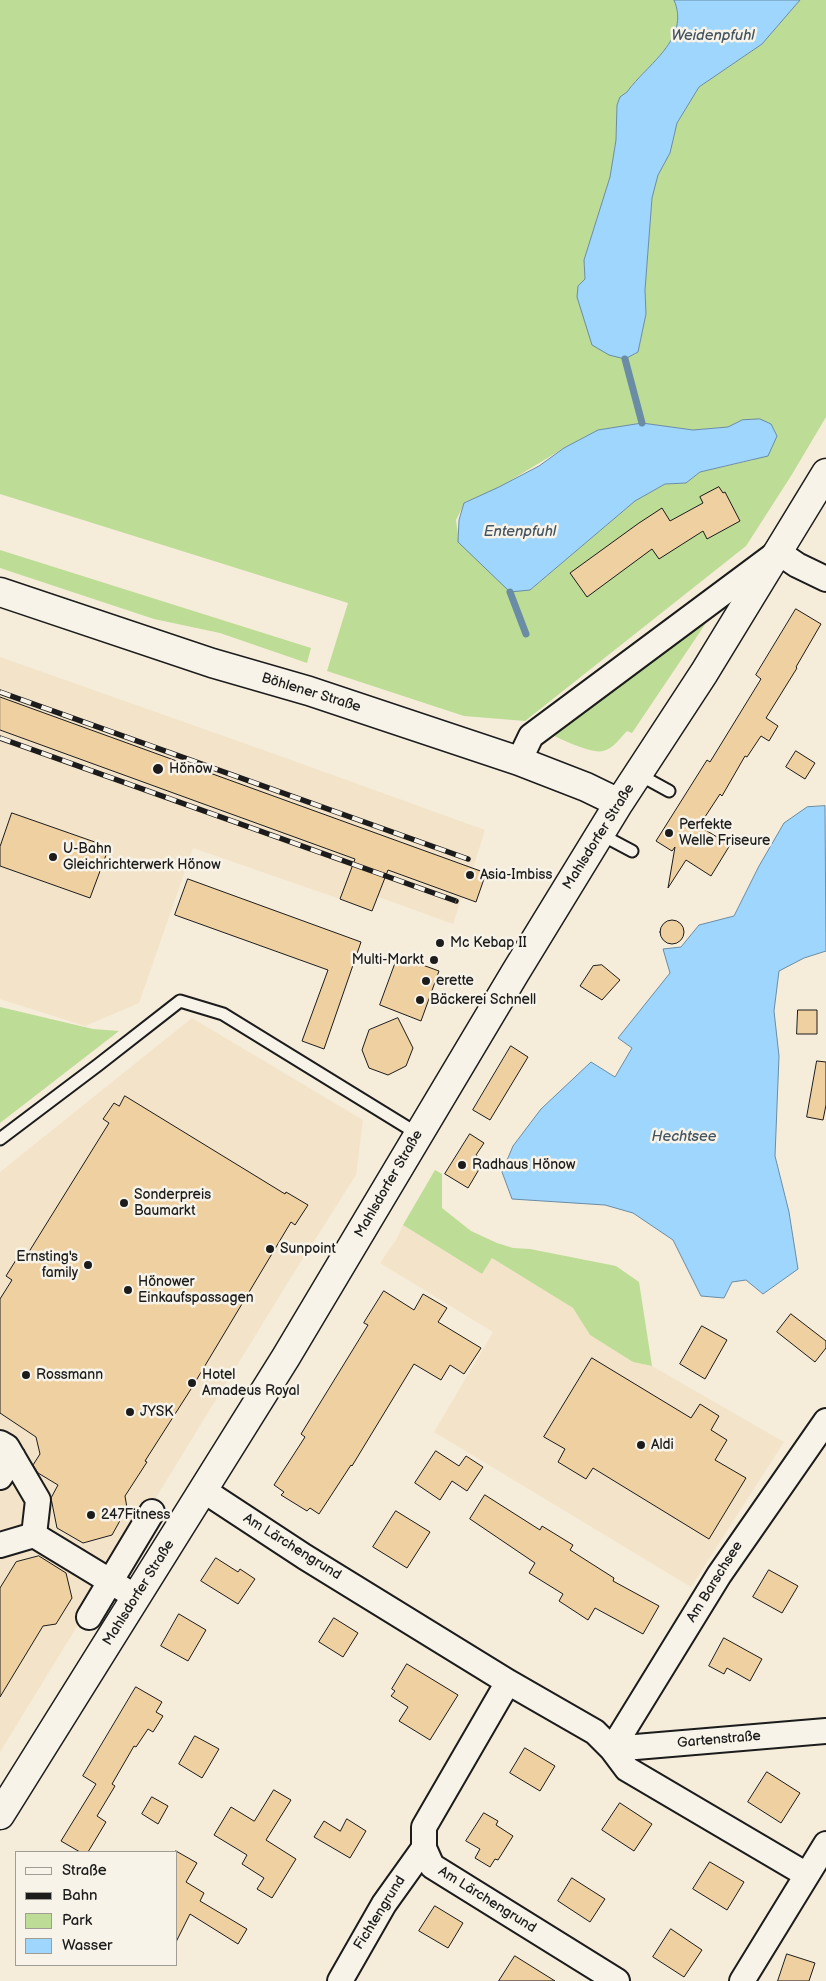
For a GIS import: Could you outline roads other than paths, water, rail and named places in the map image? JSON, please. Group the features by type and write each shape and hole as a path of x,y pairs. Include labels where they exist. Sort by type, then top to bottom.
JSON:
{"main road":[{"name":"Mahlsdorfer Straße","path":"0,1815 353,1246 418,1134 619,803 704,673 826,473"},
{"name":"Böhlener Straße","path":"0,592 212,663 309,691 519,761 586,787 619,803"}],"street":[{"path":"778,552 797,565 826,579"},
{"name":"Mahlsdorfer Straße","path":"519,761 531,736 778,552"},
{"name":"Am Barschsee","path":"612,1749 719,1574 826,1422"},
{"path":"0,1477 6,1450"},
{"path":"6,1450 38,1500 34,1535"},
{"name":"Am Lärchengrund","path":"203,1490 306,1557 508,1682 595,1732 627,1768 808,1875"},
{"path":"89,1617 152,1512"},
{"path":"0,1545 34,1535 136,1598"},
{"path":"424,1848 424,1827 508,1682"},
{"name":"Gartenstraße","path":"612,1749 826,1732"},
{"path":"742,1981 826,1844"},
{"name":"Am Lärchengrund","path":"424,1848 432,1866 617,1981"},
{"name":"Fichtengrund","path":"340,1981 384,1904 424,1848"}],"lane":[{"path":"638,774 669,791"},
{"path":"600,834 632,851"},
{"path":"0,1138 180,1001 222,1014 418,1134"}],"water":[{"name":"Weidenpfuhl","path":"674,0 800,0 762,44 699,87 677,123 670,153 658,175 652,198 645,290 646,314 638,352 625,359 609,355 592,345 577,297 578,286 585,279 584,260 610,177 616,140 617,105 620,97 627,92 655,61 672,39 677,27 678,14"},
{"name":"Entenpfuhl","path":"760,419 771,424 777,436 768,456 700,472 686,483 665,484 635,501 530,590 510,592 458,542 459,520 464,503 539,466 564,448 598,430 642,423 693,430 728,427 742,420"},
{"name":"Hechtsee","path":"825,806 826,951 804,958 779,971 774,1011 779,1056 775,1156 789,1212 798,1269 763,1294 746,1280 732,1282 724,1298 701,1296 673,1240 633,1213 605,1205 512,1199 502,1172 513,1146 541,1109 591,1062 615,1077 632,1048 618,1038 670,973 663,949 681,947 699,925 734,916 759,866 784,823 807,807"}],"waterway":[{"path":"625,359 642,423"},
{"path":"510,592 526,634"}],"railway":[{"path":"0,692 468,859"},
{"path":"0,738 456,901"}],"place":[{"name":"Hönow","path":"158,769"},
{"name":"Perfekte Welle Friseure","path":"669,833"},
{"name":"U-Bahn Gleichrichterwerk Hönow","path":"53,857"},
{"name":"Asia-Imbiss","path":"470,875"},
{"name":"Mc Kebap II","path":"440,943"},
{"name":"Multi-Markt","path":"434,960"},
{"name":"erette","path":"426,981"},
{"name":"Bäckerei Schnell","path":"420,1000"},
{"name":"Radhaus Hönow","path":"462,1165"},
{"name":"Sonderpreis Baumarkt","path":"124,1203"},
{"name":"Sunpoint","path":"270,1249"},
{"name":"Ernsting's family","path":"88,1265"},
{"name":"Hönower Einkaufspassagen","path":"128,1290"},
{"name":"Rossmann","path":"26,1375"},
{"name":"Hotel Amadeus Royal","path":"192,1383"},
{"name":"JYSK","path":"130,1412"},
{"name":"Aldi","path":"641,1445"},
{"name":"247Fitness","path":"91,1515"}]}
